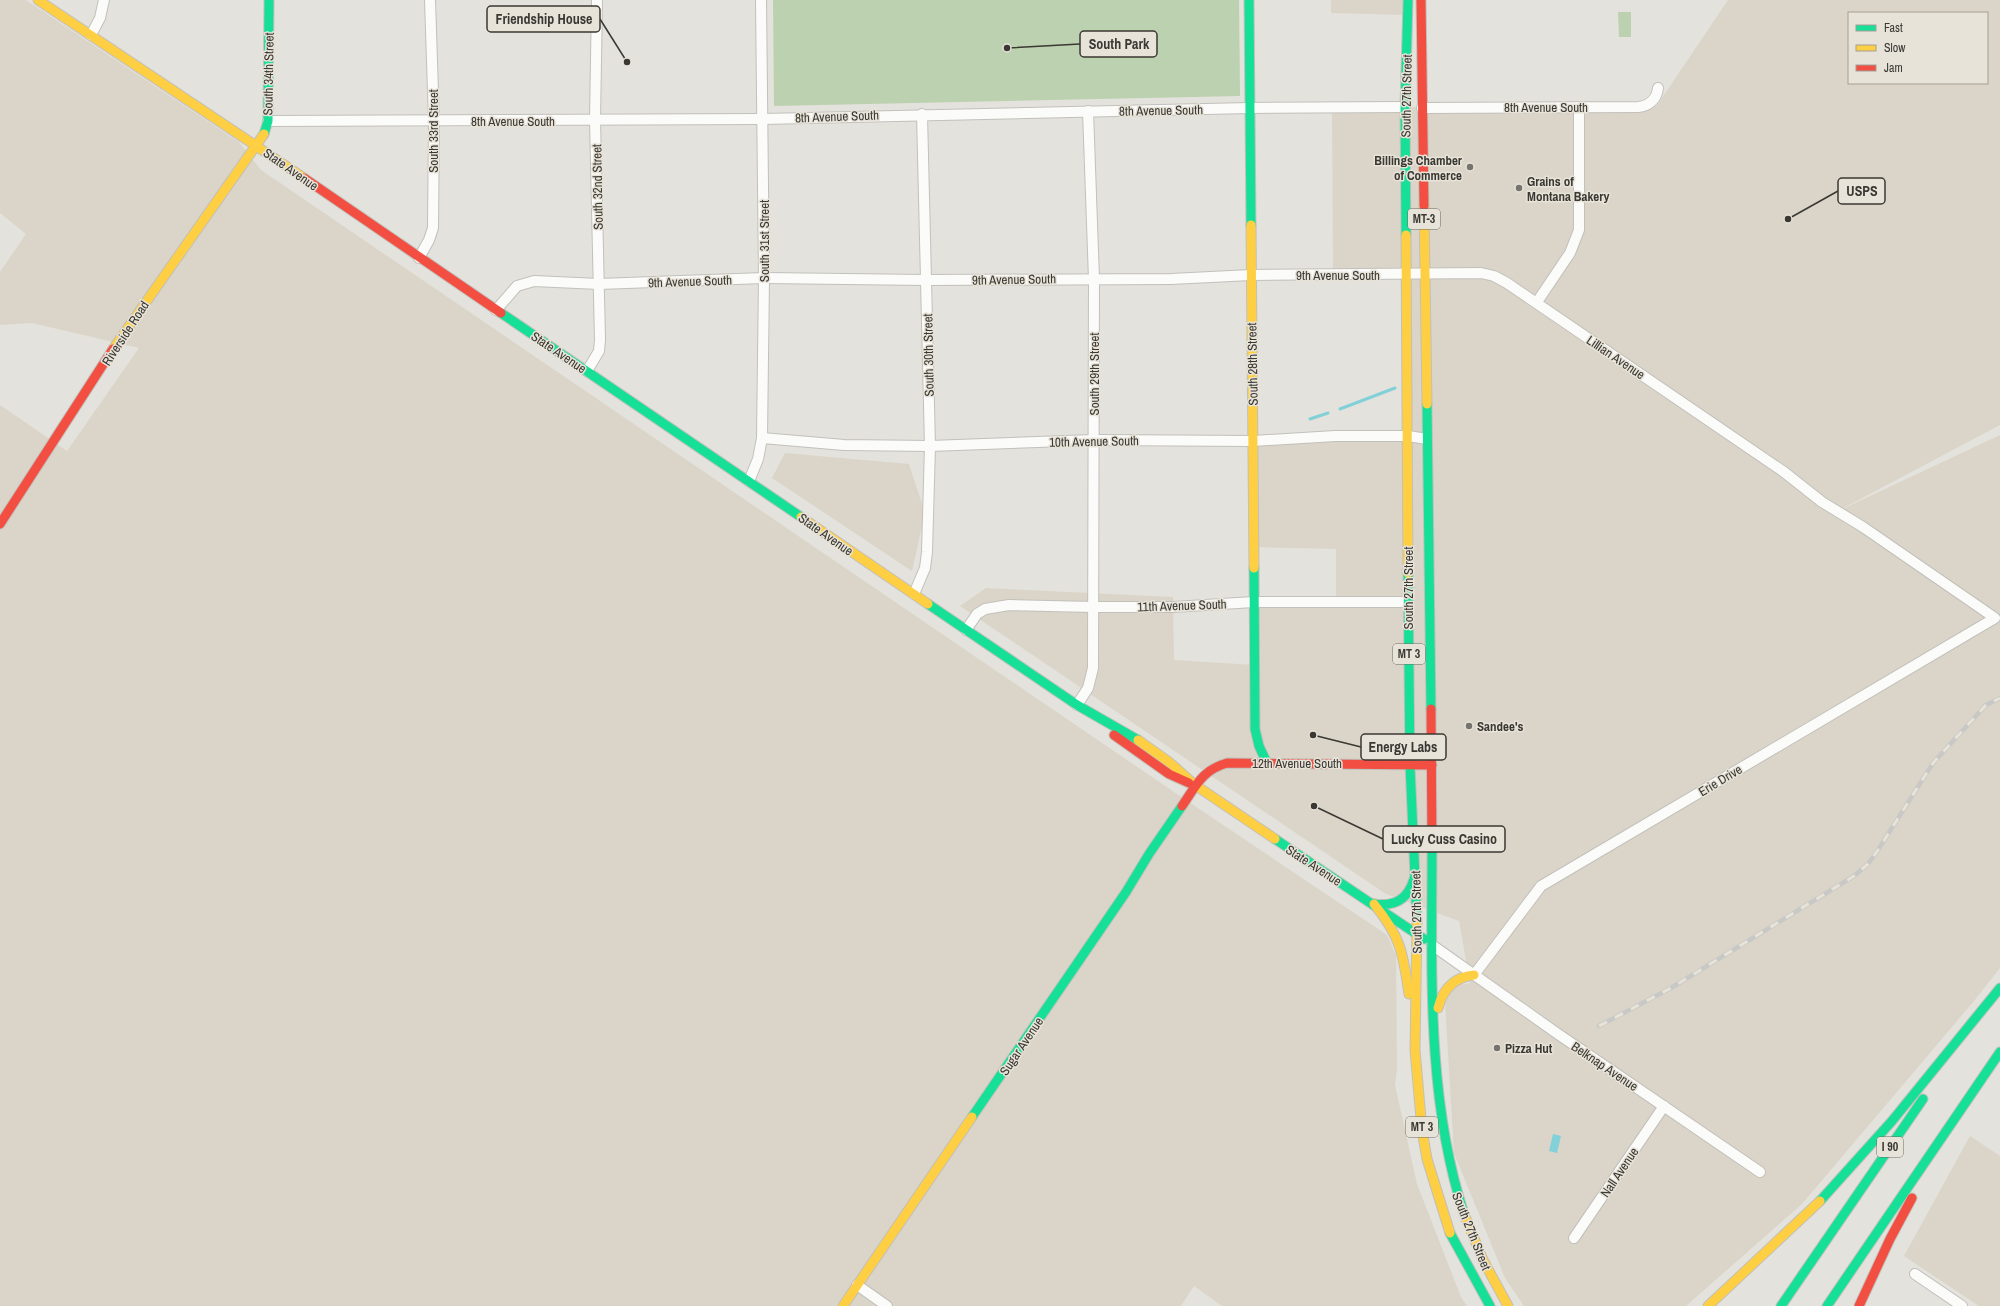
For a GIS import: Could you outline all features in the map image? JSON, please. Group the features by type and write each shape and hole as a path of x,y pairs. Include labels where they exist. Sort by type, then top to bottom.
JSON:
{"main road":[{"name":"State Avenue","path":"38,0 257,146 419,258 749,480 1077,706 1139,754 1177,778 1195,785 1374,904 1432,945"},
{"name":"South 34th Street","path":"257,146 268,121 269,0"},
{"name":"South 28th Street","path":"1249,0 1255,729 1259,746 1267,763"},
{"name":"South 27th Street","path":"1408,0 1405,107 1408,602 1410,765 1417,934 1415,1050 1421,1122 1427,1160 1438,1200 1452,1238 1490,1306"},
{"name":"South 27th Street","path":"1421,0 1432,766 1432,945 1438,1094 1444,1140 1454,1186 1480,1256 1508,1306"},
{"name":"Riverside Road","path":"0,524 157,285 257,146"},
{"name":"South 28th Street","path":"1239,763 1248,751 1255,729"},
{"name":"12th Avenue South","path":"1195,785 1213,767 1227,763 1432,766"},
{"name":"Sugar Avenue","path":"843,1306 1126,892 1195,785"},
{"path":"1374,904 1386,906 1403,900 1410,892 1415,873"},
{"path":"1374,904 1388,922 1397,939 1405,968 1415,1028"},
{"path":"1435,1021 1441,998 1448,986 1460,978 1474,975"},
{"path":"1708,1306 1820,1200 1892,1121 2000,989"},
{"name":"I 90","path":"1781,1306 2000,989"},
{"path":"1827,1306 2000,1053"},
{"path":"1859,1306 1890,1239 1915,1193 2000,1053"}],"street":[{"path":"91,35 100,18 104,0"},
{"name":"South 33rd Street","path":"419,258 429,240 433,228 434,122 430,0"},
{"name":"South 32nd Street","path":"587,370 599,351 600,340 595,120 597,0"},
{"name":"South 31st Street","path":"749,480 758,459 762,438 764,278 761,0"},
{"name":"8th Avenue South","path":"1422,108 1644,107 1653,100 1658,88"},
{"name":"8th Avenue South","path":"268,121 434,122 763,119 922,114 1250,108 1405,107"},
{"path":"1537,302 1570,252 1579,230 1579,107"},
{"name":"South 29th Street","path":"1077,706 1088,688 1092,673 1094,607 1094,278 1088,111"},
{"name":"South 30th Street","path":"914,594 925,568 927,552 930,446 922,114"},
{"name":"9th Avenue South","path":"496,310 517,286 522,283 534,281 598,284 764,278 926,280 1094,278 1170,279 1251,275 1482,273 1494,276 1537,302"},
{"name":"Lillian Avenue","path":"1537,302 1784,472 1822,502 1863,527 1995,618"},
{"name":"10th Avenue South","path":"762,438 844,445 930,446 1094,440 1253,441 1335,436 1408,436 1427,438"},
{"name":"11th Avenue South","path":"966,630 977,614 994,606 1009,605 1173,607 1254,602 1408,602"},
{"name":"Erie Drive","path":"1474,975 1541,886 1995,618"},
{"name":"Belknap Avenue","path":"1432,945 1760,1172"},
{"name":"Nall Avenue","path":"1574,1238 1664,1106"},
{"path":"1915,1274 1962,1306"},
{"path":"857,1285 886,1306"}],"shaded area":[{"path":"0,0 26,0 239,142 261,170 1177,794 1387,935 1396,955 1397,1069 1395,1085 1417,1184 1461,1297 1467,1306 1222,1306 1194,1286 1181,1306 0,1306 0,405 67,451 139,348 32,323 0,325 0,272 26,234 0,213"},
{"path":"1331,0 1408,0 1408,15 1331,13"},
{"path":"1728,0 2000,0 2000,425 1836,512 2000,435 2000,968 1974,1001 1802,1204 1686,1306 1524,1306 1505,1278 1454,1153 1445,1004 1453,986 1470,983 1459,921 1386,894 960,606 986,588 1173,597 1174,660 1254,665 1254,602 1336,601 1336,549 1254,547 1253,441 1408,436 1406,274 1333,275 1332,107 1656,107"},
{"path":"785,453 909,464 925,513 912,571 772,478"},
{"path":"1970,1136 2000,1156 2000,1306 1979,1306 1904,1256"}],"green space":[{"path":"773,0 1239,0 1240,96 774,106"},
{"path":"1618,12 1631,12 1631,37 1619,37"}],"water":[{"path":"1553,1134 1561,1136 1557,1153 1549,1151"}],"waterway":[{"path":"1340,409 1395,388"},
{"path":"1310,419 1328,413"}],"railway":[{"path":"1599,1026 1671,988 1854,876 1868,864 1878,850 1933,763 1986,705 2000,698"}],"traffic: fast":[{"path":"264,134 268,121 269,0"},
{"path":"1249,0 1251,225"},
{"path":"1406,235 1405,107 1408,0"},
{"path":"501,313 801,517"},
{"path":"1427,404 1431,709"},
{"path":"1254,568 1255,729 1259,746 1267,763"},
{"path":"1408,573 1410,765 1417,922"},
{"path":"928,604 1077,705 1138,740"},
{"path":"972,1117 1126,892 1149,854 1182,806"},
{"path":"1275,839 1424,939"},
{"path":"1432,848 1432,987 1437,1079 1443,1125 1452,1170 1464,1214"},
{"path":"1374,904 1382,905 1394,903 1400,900 1408,892 1414,879"},
{"path":"1820,1201 1892,1121 2000,988"},
{"path":"1827,1306 2000,1052"},
{"path":"1781,1306 1923,1099"},
{"path":"1450,1233 1490,1306"}],"traffic: slow":[{"path":"38,0 304,178"},
{"path":"113,349 264,134"},
{"path":"1424,206 1427,404"},
{"path":"1251,225 1254,568"},
{"path":"1406,235 1408,573"},
{"path":"801,517 928,604"},
{"path":"1138,740 1169,762 1195,785 1275,839"},
{"path":"1374,904 1390,926 1399,946 1405,967 1409,994"},
{"path":"1417,922 1415,1050 1422,1130 1427,1159 1450,1233"},
{"path":"1438,1008 1443,995 1450,985 1461,978 1474,975"},
{"path":"843,1306 972,1117"},
{"path":"1708,1306 1820,1201"},
{"path":"1464,1214 1483,1260 1508,1306"}],"traffic: jam":[{"path":"1421,0 1424,206"},
{"path":"304,178 501,313"},
{"path":"0,524 113,349"},
{"path":"1431,709 1432,848"},
{"path":"1114,735 1169,774 1189,783"},
{"path":"1182,806 1205,774 1218,766 1227,763 1432,765"},
{"path":"1859,1306 1890,1239 1912,1198"}],"place":[{"name":"South Park","path":"1007,48"},
{"name":"Friendship House","path":"627,62"},
{"name":"Billings Chamber of Commerce","path":"1470,167"},
{"name":"Grains of Montana Bakery","path":"1519,188"},
{"name":"USPS","path":"1788,219"},
{"name":"Sandee's","path":"1469,726"},
{"name":"Energy Labs","path":"1313,735"},
{"name":"Lucky Cuss Casino","path":"1314,806"},
{"name":"Pizza Hut","path":"1497,1048"}]}
